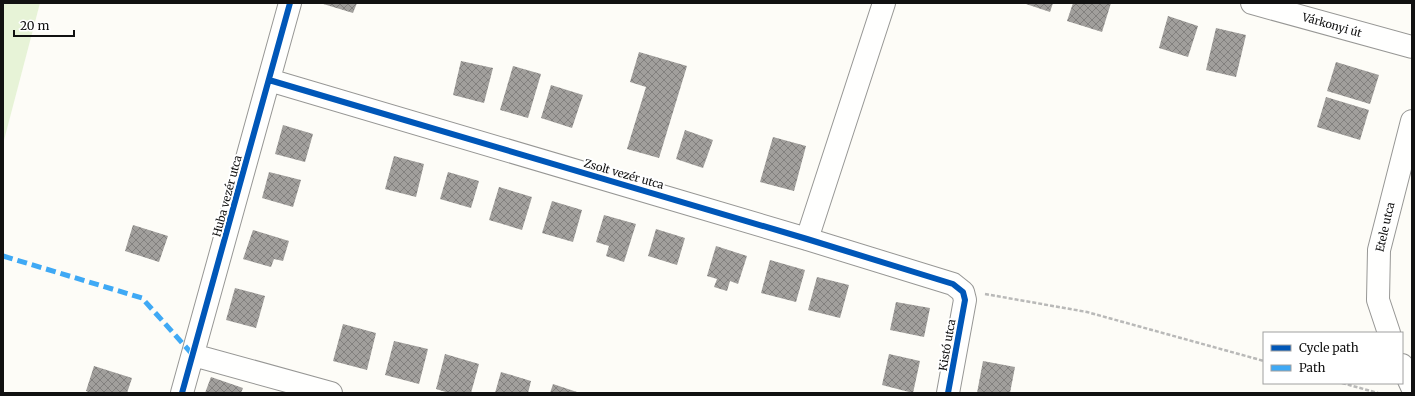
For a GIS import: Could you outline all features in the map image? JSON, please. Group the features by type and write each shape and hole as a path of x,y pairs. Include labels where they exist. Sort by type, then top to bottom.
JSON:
{"street":[{"name":"Huba vezér utca","path":"182,393 194,355 290,3"},
{"path":"807,239 884,3"},
{"name":"Várkonyi út","path":"1252,3 1412,48"},
{"name":"Zsolt vezér utca","path":"269,80 949,282 973,297"},
{"name":"Etele utca","path":"1389,332 1378,300 1379,250 1412,121"},
{"name":"Kistó utca","path":"948,393 973,297"},
{"path":"194,355 331,393"},
{"path":"1403,367 1412,387"}],"path":[{"path":"973,297 1087,312 1263,361"},
{"path":"1346,384 1378,393"}],"green space":[{"path":"3,3 40,3 3,144"}],"building":[{"path":"320,3 357,3 353,13"},
{"path":"1023,3 1053,3 1050,12"},
{"path":"1073,3 1111,3 1102,32 1067,21"},
{"path":"1168,16 1198,26 1188,57 1159,48"},
{"path":"1216,28 1246,35 1236,77 1206,70"},
{"path":"639,52 687,66 659,158 627,149 646,87 630,82"},
{"path":"461,61 493,68 484,103 453,95"},
{"path":"1336,62 1379,75 1370,104 1327,91"},
{"path":"513,66 541,74 528,118 500,110"},
{"path":"551,85 583,95 572,128 541,118"},
{"path":"1326,97 1369,110 1360,140 1317,127"},
{"path":"283,125 313,134 305,162 275,154"},
{"path":"685,130 713,140 703,168 676,159"},
{"path":"773,137 806,146 794,191 760,182"},
{"path":"394,156 424,164 416,197 385,189"},
{"path":"269,172 301,180 293,207 262,198"},
{"path":"448,172 479,181 471,208 440,199"},
{"path":"499,187 532,197 522,230 489,220"},
{"path":"552,201 582,210 573,242 542,233"},
{"path":"604,215 636,224 624,262 606,256 609,246 596,242"},
{"path":"133,225 168,236 159,262 125,251"},
{"path":"656,229 685,238 677,265 648,256"},
{"path":"253,230 289,241 283,261 274,259 271,267 243,259"},
{"path":"716,246 747,256 738,284 730,281 727,291 714,287 717,279 707,276"},
{"path":"770,260 805,270 796,302 761,293"},
{"path":"817,277 849,285 840,318 808,310"},
{"path":"235,288 265,296 256,328 226,320"},
{"path":"896,302 930,308 924,337 890,330"},
{"path":"343,324 376,333 367,370 333,361"},
{"path":"394,341 428,349 419,384 385,375"},
{"path":"445,354 479,364 471,393 449,393 436,389"},
{"path":"889,354 920,361 913,393 882,385"},
{"path":"983,361 1015,367 1010,393 977,393"},
{"path":"94,366 132,378 127,393 91,393 86,391"},
{"path":"501,372 531,381 528,393 495,393"},
{"path":"211,377 243,388 241,393 205,393"},
{"path":"553,384 580,393 550,393"}],"marked path":[{"path":"3,256 142,298 193,355"}],"cycle path":[{"path":"182,393 290,3"},
{"path":"269,80 807,239 953,284 963,292 965,300 948,393"}]}
